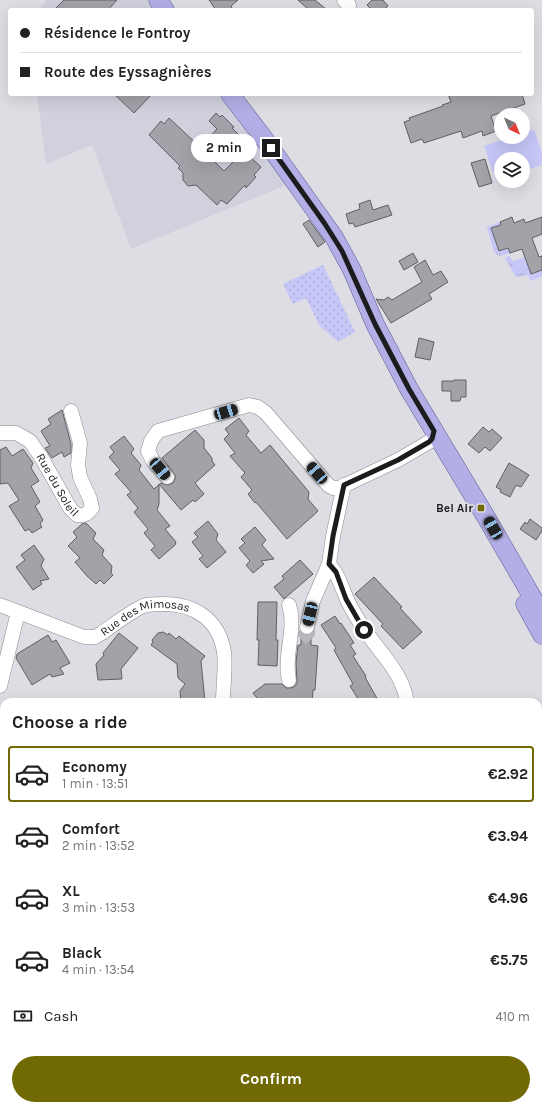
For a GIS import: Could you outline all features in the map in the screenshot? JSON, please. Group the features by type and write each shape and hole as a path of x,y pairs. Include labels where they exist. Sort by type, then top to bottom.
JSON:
{"main road":[{"path":"168,0 174,8"},
{"path":"232,96 265,140 334,237 352,270 375,324 383,354 391,374 412,415 431,437 476,501 540,614"},
{"path":"243,96 254,114 265,140"},
{"path":"431,437 498,556 540,614"}],"street":[{"path":"344,0 349,5 348,8"},
{"path":"167,478 153,461 148,451 151,441 158,431 249,405 258,407 266,413 328,485 333,488 339,488 398,460 431,437"},
{"name":"Rue du Soleil","path":"0,433 16,433 30,441 41,457 70,508 77,516 84,516 88,514 92,508 90,499 80,477 78,465 80,443 71,411"},
{"path":"289,680 286,669 329,564 333,536 344,485"},
{"path":"329,564 336,572 346,599 360,623 403,683 406,698"},
{"name":"Rue des Mimosas","path":"0,605 84,637 95,637 102,634 144,606 172,604 190,608 202,614 213,624 221,638 224,654 223,698"},
{"path":"289,605 300,632"},
{"path":"0,686 18,612"}],"shaded area":[{"path":"46,0 154,0 160,8 40,8"},
{"path":"37,96 224,96 286,185 131,249 92,145 46,164"}],"green space":[{"path":"534,129 542,153 542,165 530,169 530,152 494,152 494,175 484,146 494,143 494,144 530,144 530,130"},
{"path":"500,222 501,225 491,228 499,251 508,248 510,253 501,256 494,252 487,227"},
{"path":"510,256 512,261 525,257 531,274 542,270 542,276 531,281 528,275 516,277 505,258"},
{"path":"323,265 355,332 338,342 319,325 306,298 293,304 283,284"}],"building":[{"path":"64,0 117,0 110,8 56,8"},
{"path":"209,0 238,0 231,6 232,8 215,8"},
{"path":"298,0 315,0 325,8 307,8"},
{"path":"372,0 383,0 388,6 386,8 370,8 367,5"},
{"path":"116,96 150,96 134,113"},
{"path":"449,96 523,96 525,104 514,108 494,108 494,115 491,116 494,125 494,132 483,136 482,131 463,138 461,131 424,143 422,139 411,143 404,122 410,120 409,118 443,106 442,105 451,102"},
{"path":"216,113 220,117 222,115 234,127 232,128 238,134 237,136 244,142 236,150 222,138 208,152 212,156 213,160 224,171 244,151 261,167 254,175 256,177 246,188 245,185 227,204 221,200 217,205 196,185 188,186 183,180 183,173 178,168 180,166 149,135 161,121 164,124 169,118 200,147 217,129 209,121"},
{"path":"485,159 492,183 479,187 471,163"},
{"path":"370,200 373,210 388,205 392,215 355,227 353,223 349,224 346,214 360,209 359,204"},
{"path":"512,217 514,223 524,219 525,223 542,217 542,234 532,238 539,257 542,256 542,270 531,274 522,249 510,253 508,248 499,251 491,228 501,225 500,222"},
{"path":"309,220 325,242 318,247 303,224"},
{"path":"413,253 418,262 404,270 399,261"},
{"path":"425,260 433,275 441,271 448,282 429,294 432,299 391,323 376,299 384,300 388,297 392,300 422,282 414,267"},
{"path":"419,338 434,342 430,360 415,357"},
{"path":"466,380 466,397 461,397 460,401 451,401 451,391 442,391 442,381"},
{"path":"62,410 71,444 71,453 64,457 62,452 52,458 45,448 50,446 41,431 51,424 48,419"},
{"path":"239,418 249,431 246,435 261,453 270,445 309,492 308,499 318,511 287,539 248,494 252,490 241,477 245,473 230,456 235,453 224,439 229,434 225,429"},
{"path":"483,427 489,432 492,429 502,438 490,451 485,447 479,453 468,444"},
{"path":"195,430 204,440 204,448 212,458 215,465 195,483 204,494 195,502 193,500 181,510 159,484 161,483 168,485 173,483 175,479 175,475 162,458"},
{"path":"124,436 134,449 131,453 141,465 139,470 154,489 159,485 159,504 157,510 170,526 165,529 176,542 175,545 159,559 151,550 155,546 144,533 148,529 134,512 138,508 127,495 131,492 115,474 120,470 109,457 114,452 110,447"},
{"path":"6,447 12,456 23,449 33,463 31,468 39,481 31,486 40,502 35,506 43,520 40,524 42,527 32,533 29,529 25,531 9,506 19,500 8,483 0,484 0,450"},
{"path":"509,463 529,475 521,487 516,485 510,497 500,492 501,490 496,487"},
{"path":"530,519 542,528 542,531 536,540 520,529 525,522 527,524"},
{"path":"208,521 218,534 216,540 226,552 207,568 199,559 203,556 192,542 198,537 194,533"},
{"path":"86,523 96,533 93,539 104,550 102,555 112,566 111,573 113,575 104,584 100,580 96,584 87,576 75,562 80,558 68,546 77,537 73,532 82,524"},
{"path":"255,527 266,540 262,545 274,559 261,561 264,564 253,573 246,565 250,561 239,548 245,543 241,539"},
{"path":"34,545 44,559 41,566 49,579 40,581 42,584 33,590 16,567 25,560 21,555"},
{"path":"300,560 313,574 284,599 274,587 284,579 282,576"},
{"path":"374,577 402,607 400,608 422,632 403,649 381,626 383,624 355,594"},
{"path":"258,602 277,602 277,666 258,665"},
{"path":"335,616 340,624 341,623 354,643 350,645 356,654 353,656 366,676 365,677 377,698 358,698 350,686 353,684 334,650 336,648 321,625"},
{"path":"163,632 168,635 169,633 176,639 179,636 205,656 201,661 205,698 181,698 180,691 185,684 178,678 177,664 151,645 153,642 152,640 158,633"},
{"path":"119,633 138,648 121,669 122,679 98,680 96,664"},
{"path":"301,633 305,635 311,634 311,645 318,646 315,690 313,690 312,698 257,698 253,693 265,684 282,684 286,688 294,687 297,683 296,662 298,645 301,645"},
{"path":"48,635 52,642 56,640 70,663 60,668 64,674 52,677 50,674 32,685 16,658 17,654"}],"tunnel":[{"path":"301,639 308,633 307,627"}],"place":[{"name":"Bel Air","path":"481,508"}],"route":[{"path":"271,148 334,237 352,270 375,324 409,389 434,431 432,439 429,442 398,460 344,485 333,536 329,564 336,572 346,599 364,630"}]}
